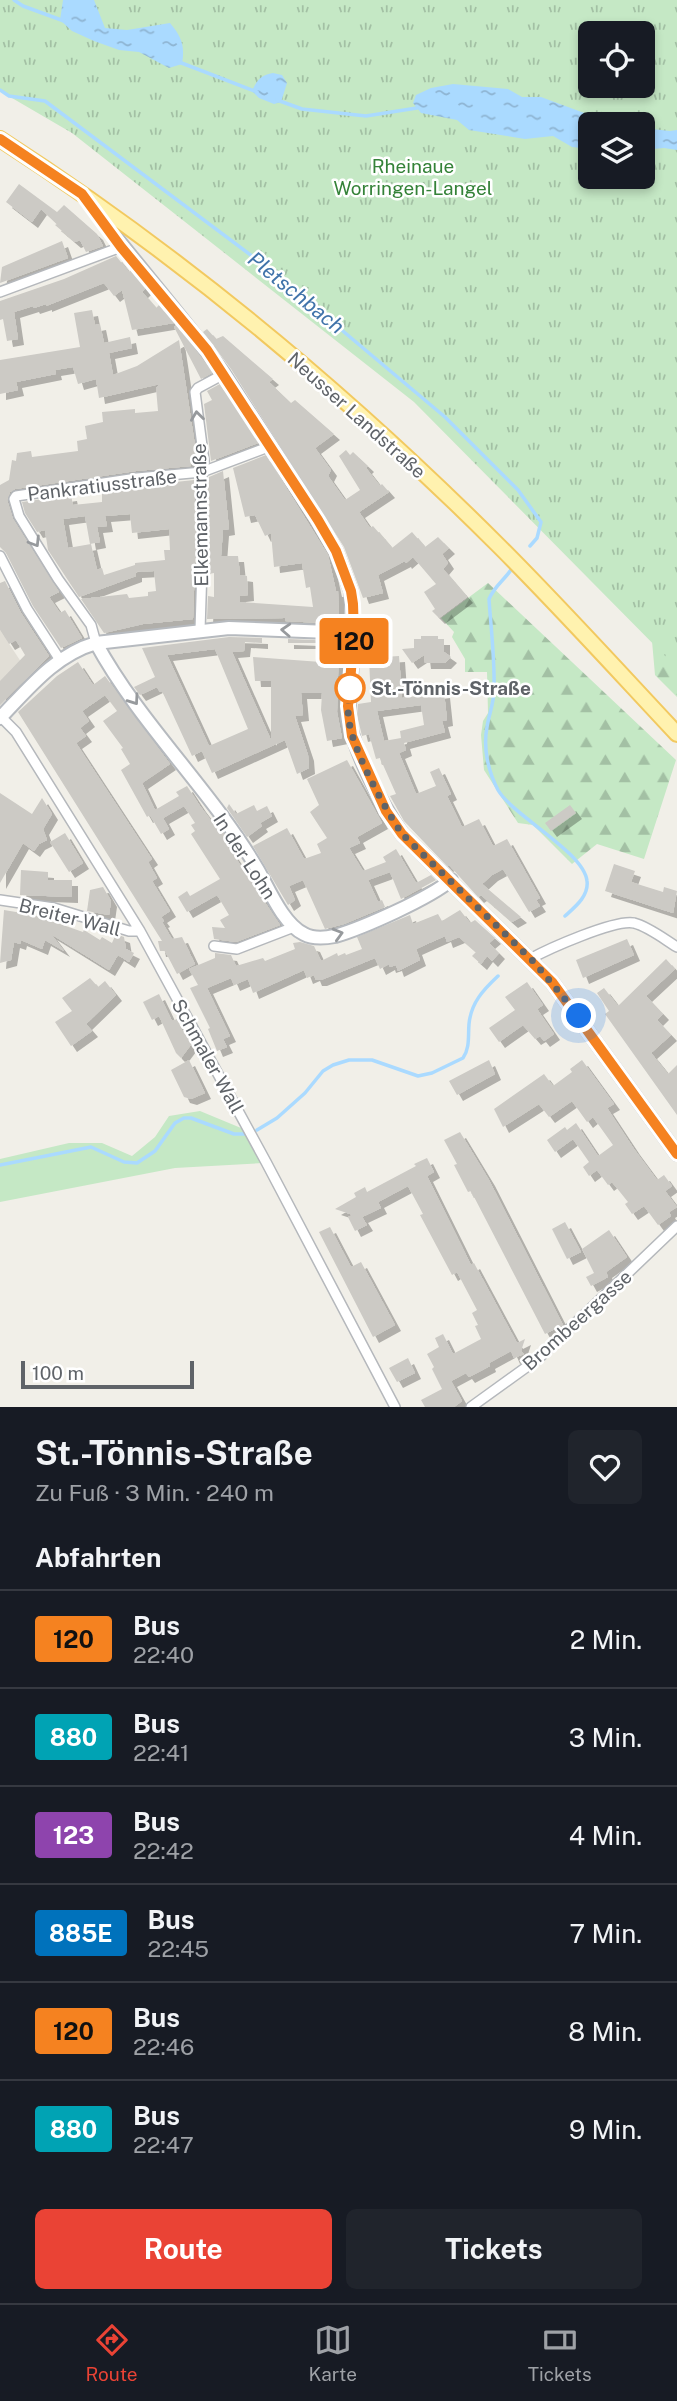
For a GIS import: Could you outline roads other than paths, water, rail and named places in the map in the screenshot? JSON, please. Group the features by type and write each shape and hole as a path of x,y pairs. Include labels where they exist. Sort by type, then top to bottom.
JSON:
{"main road":[{"name":"Neusser Landstraße","path":"0,139 135,232 267,336 383,436 499,546 677,734"},
{"path":"82,194 121,247 207,350 336,551 351,591 354,634 348,706 352,736 386,811 402,834 530,959 570,1003 677,1154"},
{"path":"1,717 40,676 60,660 96,643 200,630 259,628 354,634"},
{"name":"In der Lohn","path":"96,643 155,730 257,869 271,897 294,927"},
{"path":"294,927 312,937 334,936 389,914 440,889 451,880"}],"street":[{"path":"0,292 121,247"},
{"name":"Elkemannstraße","path":"200,630 204,461 195,392 224,374"},
{"name":"Pankratiusstraße","path":"96,643 91,625 58,579 19,516 14,499 16,496 113,481 202,472 271,446"},
{"path":"0,556 27,610 60,660"},
{"name":"Schmaler Wall","path":"1,717 16,732 140,931 395,1407"},
{"name":"Breiter Wall","path":"0,900 54,908 130,931 140,931"},
{"path":"530,959 563,943 620,924 632,923 677,947"},
{"path":"214,946 237,949 294,927"},
{"name":"Brombeergasse","path":"471,1407 539,1358 677,1226"}],"water":[{"path":"63,0 94,0 105,28 127,30 170,23 182,42 182,64 169,68 139,52 119,50 72,31 60,20"},
{"path":"273,73 282,75 287,83 281,102 274,104 259,98 252,91 260,79"},
{"path":"453,84 508,89 522,97 541,97 582,112 578,112 578,148 553,136 525,139 469,130 457,120 421,113 413,103 416,95 431,88"},
{"path":"655,129 677,130 677,150 655,149"}],"waterway":[{"path":"14,0 64,21"},
{"path":"179,62 257,92"},
{"name":"Pletschbach","path":"0,90 9,96 45,101 268,268 445,417 518,490 541,522 537,538 530,546"},
{"path":"277,100 302,109 366,116 417,108"},
{"name":"Pletschbach","path":"513,567 489,599 494,679 486,735 487,759 494,783 506,800 561,846 583,870 587,881 586,892 565,916"},
{"name":"Pletschbach","path":"257,1130 277,1118 305,1093 323,1071 333,1065 349,1060 372,1060 418,1076 432,1073 463,1058 468,1046 472,1010 483,992 498,976"},
{"name":"Pletschbach","path":"0,1165 91,1147 124,1162 137,1163 155,1151 175,1123 184,1118 191,1118 234,1134 246,1134"}],"place":[{"name":"St.-Tönnis-Straße","path":"350,688"}],"park label":[{"name":"Rheinaue Worringen-Langel","path":"413,177"}]}
